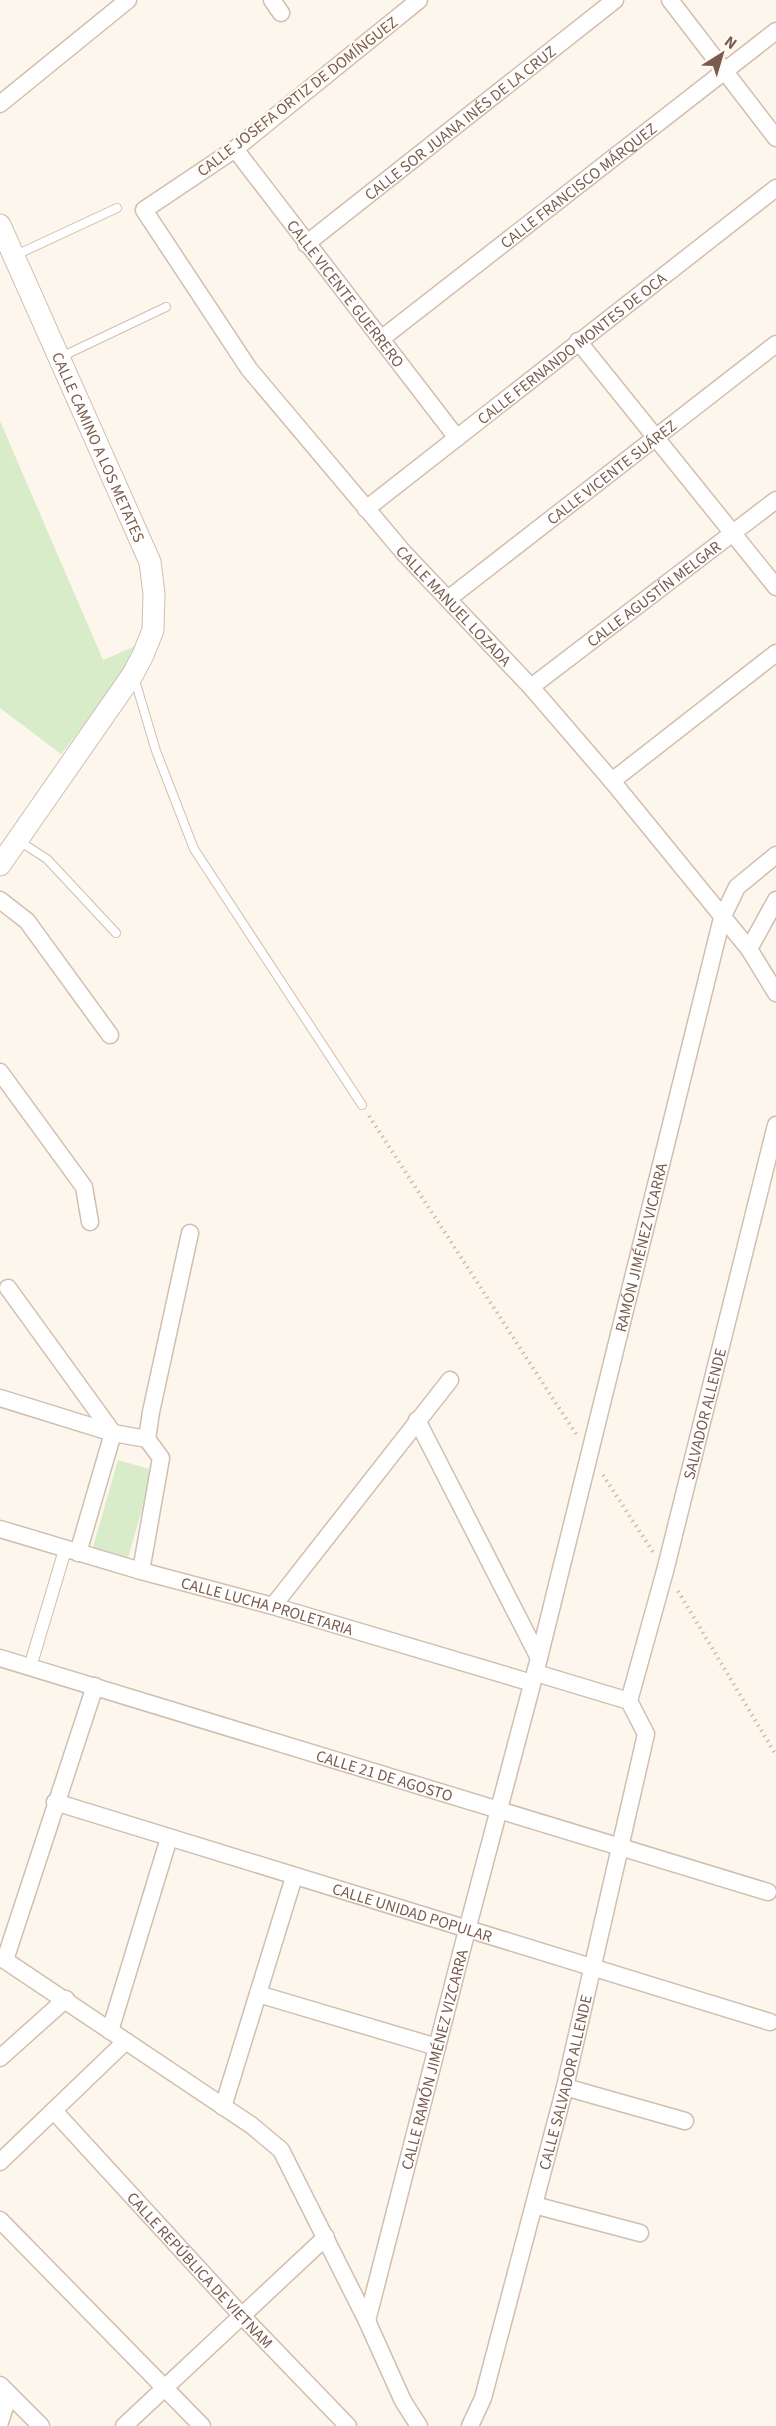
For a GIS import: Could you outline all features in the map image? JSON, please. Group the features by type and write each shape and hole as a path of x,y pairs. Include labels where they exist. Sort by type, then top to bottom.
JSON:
{"street":[{"path":"0,104 128,0"},
{"name":"CALLE JOSEFA ORTIZ DE DOMÍNGUEZ","path":"144,210 235,148 419,0"},
{"name":"CALLE SOR JUANA INÉS DE LA CRUZ","path":"306,244 615,0"},
{"path":"670,0 776,138"},
{"name":"CALLE FRANCISCO MÁRQUEZ","path":"381,339 776,31"},
{"name":"CALLE VICENTE GUERRERO","path":"235,148 306,244 457,438"},
{"name":"CALLE FERNANDO MONTES DE OCA","path":"366,509 776,188"},
{"name":"CALLE MANUEL LOZADA","path":"144,210 249,369 404,553 531,687 612,781 749,949 776,993"},
{"name":"CALLE CAMINO A LOS METATES","path":"0,225 150,562 154,594 153,630 133,674 0,865"},
{"path":"578,341 776,587"},
{"name":"CALLE VICENTE SUÁREZ","path":"448,599 776,344"},
{"name":"CALLE AGUSTÍN MELGAR","path":"531,687 776,500"},
{"path":"612,781 776,653"},
{"name":"RAMÓN JIMÉNEZ VICARRA","path":"536,1671 722,918 737,887 776,855"},
{"path":"0,900 27,921 110,1035"},
{"path":"749,949 776,900"},
{"path":"0,1072 84,1187 90,1222"},
{"name":"SALVADOR ALLENDE","path":"629,1701 666,1571 776,1125"},
{"path":"147,1439 190,1233"},
{"path":"8,1288 113,1433"},
{"path":"273,1606 450,1380"},
{"path":"0,1398 113,1433 147,1439 161,1458 141,1571"},
{"path":"417,1420 536,1671"},
{"path":"30,1667 113,1433"},
{"name":"CALLE LUCHA PROLETARIA","path":"0,1529 141,1571 273,1606 536,1671 629,1701"},
{"name":"CALLE 21 DE AGOSTO","path":"0,1658 768,1892"},
{"name":"CALLE RAMÓN JIMÉNEZ VIZCARRA","path":"367,2321 536,1671"},
{"path":"95,1686 2,1959 66,1999 224,2107 281,2150 367,2321 403,2401 419,2426"},
{"name":"CALLE SALVADOR ALLENDE","path":"470,2426 483,2398 565,2087 622,1846 646,1734 629,1701"},
{"name":"CALLE UNIDAD POPULAR","path":"55,1802 169,1839 770,2022"},
{"path":"110,2031 169,1839"},
{"path":"224,2107 294,1877"},
{"path":"258,1994 437,2047"},
{"path":"0,2058 66,1999"},
{"path":"0,2162 126,2041"},
{"path":"565,2087 685,2121"},
{"name":"CALLE REPÚBLICA DE VIETNAM","path":"54,2111 242,2316 348,2426"},
{"path":"534,2205 640,2233"},
{"path":"0,2220 202,2426"},
{"path":"124,2426 326,2237"},
{"path":"0,2422 4,2389"},
{"path":"4,2389 41,2426"}],"lane":[{"path":"14,256 117,208"},
{"path":"59,358 166,307"},
{"path":"133,674 156,751 194,849 362,1105"},
{"path":"18,840 47,859 116,933"}],"path":[{"path":"362,1105 666,1571 776,1755"}],"green space":[{"path":"0,421 103,660 140,644 111,691 61,754 0,708"},
{"path":"118,1460 153,1470 128,1558 93,1547"}]}
